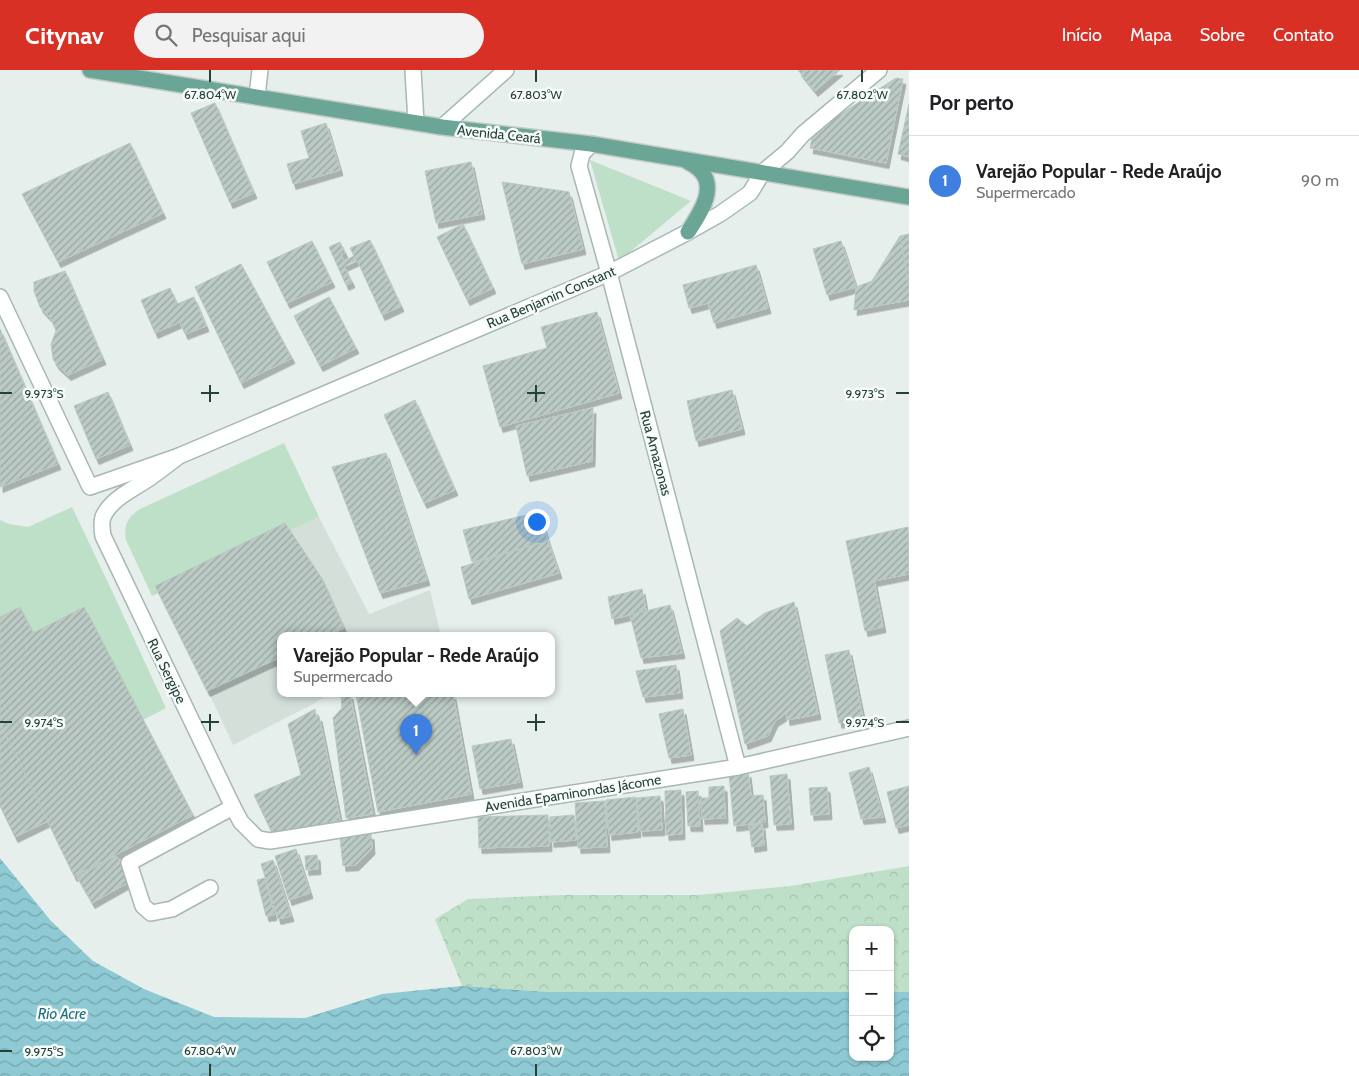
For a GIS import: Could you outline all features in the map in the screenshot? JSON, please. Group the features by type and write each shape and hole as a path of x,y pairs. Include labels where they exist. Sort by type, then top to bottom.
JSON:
{"main road":[{"name":"Avenida Ceará","path":"90,70 442,127 591,144 909,197"},
{"path":"684,160 697,166 704,174 708,186 707,198 701,213 688,232"}],"street":[{"path":"257,96 260,70"},
{"path":"413,70 416,122"},
{"path":"442,127 506,70"},
{"name":"Rua Benjamin Constant","path":"0,297 90,487 179,456 609,273 688,232 737,203 750,193 763,172 787,152 803,134 879,70"},
{"name":"Rua Amazonas","path":"591,144 582,154 579,166 609,273 738,766"},
{"name":"Rua Benjamin Constant","path":"103,517 117,500 179,456"},
{"name":"Rua Sergipe","path":"103,517 103,536 241,822"},
{"name":"Avenida Epaminondas Jácome","path":"241,822 258,839 270,841 738,766 909,728"},
{"path":"210,888 172,909 152,912 143,906 129,862 233,807"}],"shaded area":[{"path":"319,517 369,614 430,590 440,632 277,632 277,697 324,697 233,745 162,591"}],"green space":[{"path":"590,160 691,201 619,261"},
{"path":"284,443 319,517 152,596 126,540 125,530 127,522 132,515 140,509"},
{"path":"72,507 166,708 143,720 84,607 33,633 20,607 0,617 0,520 9,524 28,527"},
{"path":"909,866 909,992 894,992 894,926 849,926 849,992 549,992 462,986 435,919 468,899 562,895 698,895 791,886"}],"water":[{"name":"Rio Acre","path":"0,858 51,921 93,961 144,989 214,1017 305,1018 382,994 462,986 549,992 849,992 849,1061 894,1061 894,992 909,992 909,1076 0,1076"}],"building":[{"path":"798,70 840,70 815,91"},
{"path":"896,78 903,79 886,163 810,148 813,132"},
{"path":"215,103 254,193 230,203 191,113"},
{"path":"909,104 909,157 898,154"},
{"path":"326,123 340,170 293,184 287,164 309,158 301,131"},
{"path":"130,143 163,213 58,262 22,194"},
{"path":"471,162 482,214 436,223 425,171"},
{"path":"502,182 569,192 583,249 522,264"},
{"path":"463,224 493,288 467,300 437,237"},
{"path":"909,234 909,287 900,236"},
{"path":"900,236 909,287 909,300 854,310 856,287 872,281"},
{"path":"370,240 401,306 382,315 357,260 344,266 352,282 346,285 329,247 340,242 345,253 341,254 344,261 354,256 350,248"},
{"path":"312,241 332,282 287,303 267,262"},
{"path":"841,241 856,287 827,295 813,249"},
{"path":"241,264 292,358 241,383 195,287"},
{"path":"756,265 768,308 714,323 708,303 689,308 683,285"},
{"path":"65,271 103,359 68,375 53,359 51,344 56,331 51,319 40,307 34,291 34,282"},
{"path":"170,288 177,304 194,297 206,326 185,334 180,322 155,333 141,300"},
{"path":"329,297 356,348 320,366 294,316"},
{"path":"597,312 619,393 500,427 483,366 547,348 541,327"},
{"path":"0,329 58,464 0,487"},
{"path":"732,390 742,429 696,441 687,401"},
{"path":"108,392 130,445 96,459 74,406"},
{"path":"415,400 455,490 424,503 384,415"},
{"path":"593,408 592,461 527,476 516,426"},
{"path":"386,453 427,580 380,593 332,467"},
{"path":"539,512 548,541 472,562 463,530"},
{"path":"285,523 321,577 344,628 336,632 277,632 277,659 207,691 155,586"},
{"path":"908,527 909,574 874,581 883,627 865,631 846,541"},
{"path":"548,541 559,573 469,599 461,567"},
{"path":"642,589 646,611 612,619 608,597"},
{"path":"794,602 818,714 787,720 786,711 783,716 775,721 768,736 745,744 720,631 737,618 747,626 765,613"},
{"path":"670,605 682,653 641,658 630,615"},
{"path":"20,607 33,633 84,607 193,815 74,876 0,723 0,617"},
{"path":"849,650 863,718 839,723 825,655"},
{"path":"676,665 680,693 643,697 636,671"},
{"path":"341,697 351,697 373,814 346,818 333,718 342,708"},
{"path":"357,697 454,697 471,794 378,812"},
{"path":"315,709 316,716 319,716 340,820 273,835 254,795 301,775 288,724"},
{"path":"683,709 691,755 669,758 659,714"},
{"path":"0,723 48,821 15,837 0,806"},
{"path":"511,739 520,782 480,789 472,746"},
{"path":"869,767 883,817 861,819 849,773"},
{"path":"748,772 751,796 763,795 765,822 734,826 729,775"},
{"path":"787,774 791,824 774,825 770,776"},
{"path":"724,786 725,818 702,819 701,798 709,798 709,787"},
{"path":"909,786 909,825 896,828 887,792"},
{"path":"827,787 829,814 811,815 809,788"},
{"path":"681,790 682,834 666,835 665,791"},
{"path":"698,791 700,826 688,826 686,792"},
{"path":"660,796 662,830 640,831 637,798"},
{"path":"636,797 638,832 609,835 606,800"},
{"path":"605,801 607,847 578,848 575,803"},
{"path":"548,815 549,846 479,848 478,817"},
{"path":"574,815 576,840 551,842 550,817"},
{"path":"762,824 764,845 752,847 749,826"},
{"path":"371,834 372,849 356,865 343,866 340,838"},
{"path":"296,849 310,893 289,900 275,856"},
{"path":"317,855 318,869 306,870 305,856"},
{"path":"116,856 124,866 129,882 92,903 77,877"},
{"path":"273,860 291,916 278,919 261,864"},
{"path":"265,878 274,915 266,916 257,880"}],"place":[{"name":"Varejão Popular - Rede Araújo","path":"416,755"}]}
